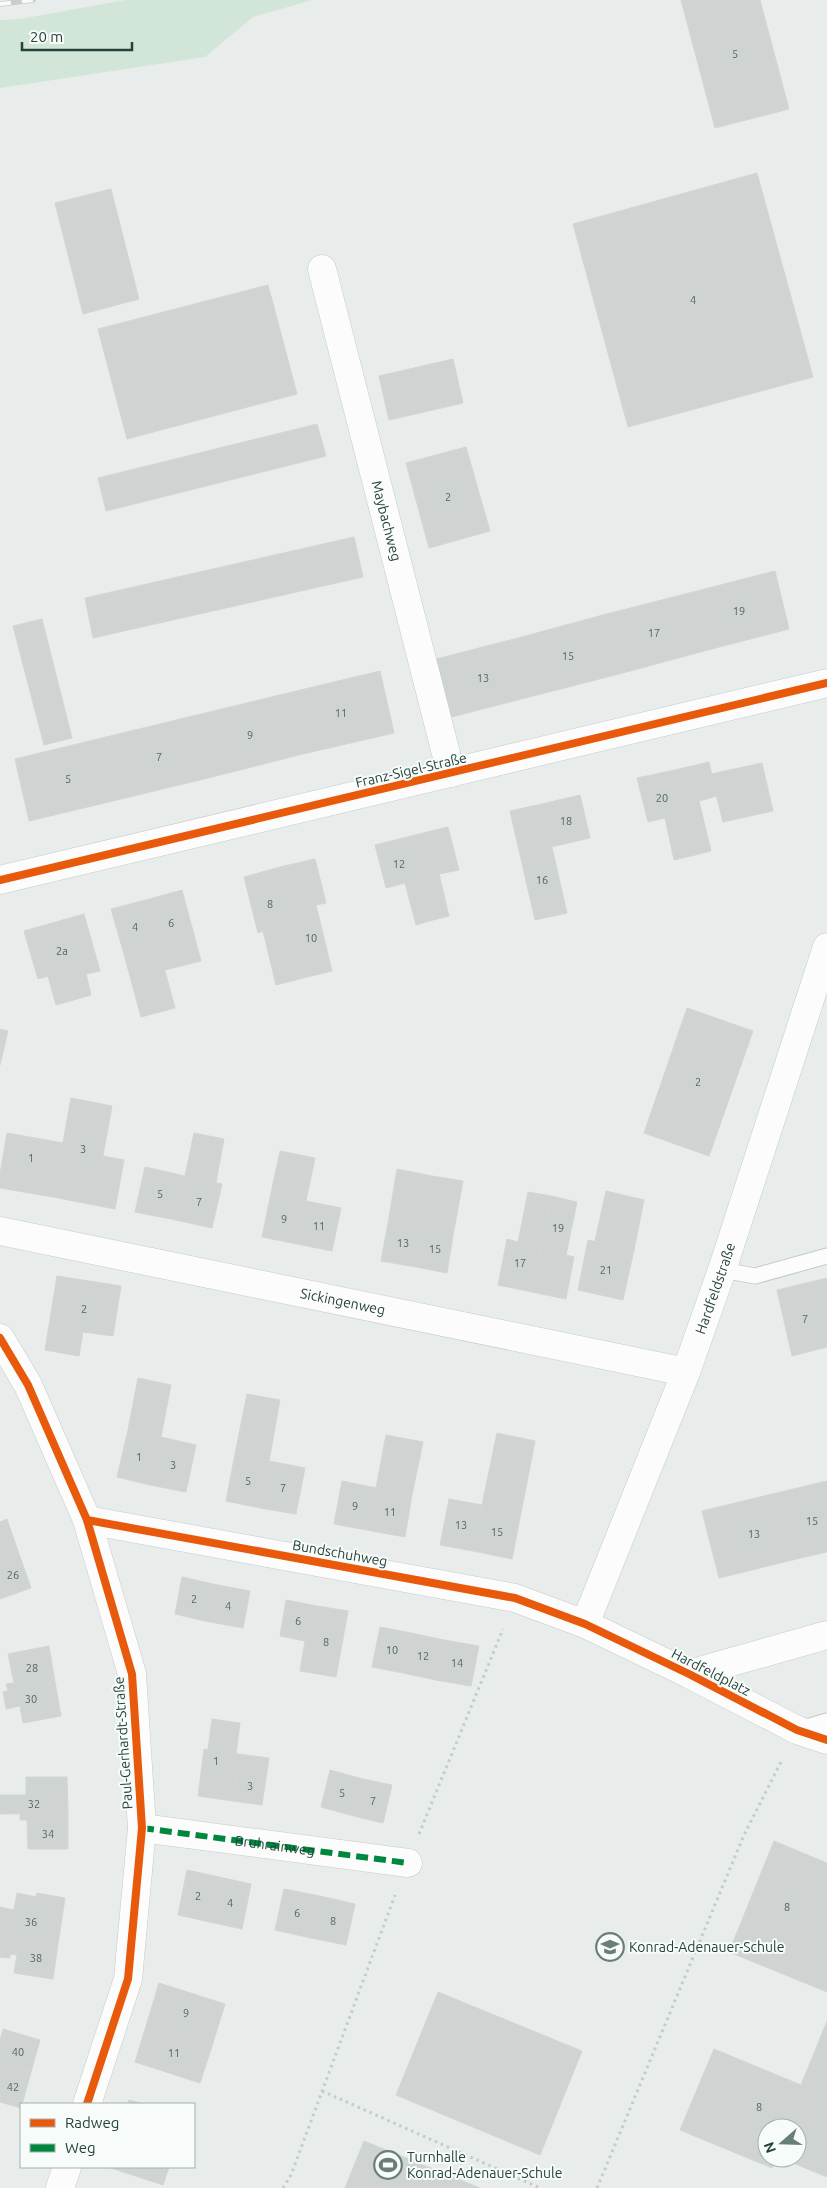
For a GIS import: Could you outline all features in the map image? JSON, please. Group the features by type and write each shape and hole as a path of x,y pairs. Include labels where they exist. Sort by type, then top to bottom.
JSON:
{"street":[{"name":"Maybachweg","path":"322,269 451,773"},
{"name":"Franz-Sigel-Straße","path":"0,880 827,683"},
{"name":"Hardfeldstraße","path":"584,1624 686,1372 722,1270 827,947"},
{"name":"Sickingenweg","path":"0,1231 686,1372"},
{"name":"Paul-Gerhardt-Straße","path":"0,1338 28,1385 87,1520 132,1674 142,1828 128,1979 87,2103"},
{"name":"Bundschuhweg","path":"87,1520 515,1598 584,1624"},
{"name":"Hardfeldplatz","path":"584,1624 689,1674 796,1730 827,1740"},
{"name":"Hardfeldplatz","path":"689,1674 827,1635"},
{"name":"Bruhrainweg","path":"142,1828 408,1863"},
{"path":"60,2188 67,2168"}],"lane":[{"path":"722,1270 755,1276 827,1256"},
{"path":"796,1730 827,1721"}],"path":[{"path":"597,2188 744,1835 796,1730"},
{"path":"322,2091 540,2188"}],"green space":[{"path":"125,0 312,0 253,17 205,57 0,88 0,20 20,19"}],"building":[{"path":"681,0 760,0 789,109 715,128"},
{"path":"757,173 813,377 628,427 573,224"},
{"path":"111,189 139,299 83,314 55,203"},
{"path":"268,285 297,394 127,439 98,329"},
{"path":"453,359 463,403 389,420 379,376"},
{"path":"317,424 326,456 106,511 98,478"},
{"path":"466,447 490,531 429,548 406,463"},
{"path":"354,537 363,577 93,638 85,598"},
{"path":"775,571 789,629 704,651 689,593"},
{"path":"689,593 704,651 619,674 603,615"},
{"path":"603,615 619,674 533,696 518,638"},
{"path":"42,619 72,738 44,745 13,626"},
{"path":"518,638 533,696 448,718 432,660"},
{"path":"380,671 394,733 303,754 288,693"},
{"path":"288,693 303,754 212,777 197,715"},
{"path":"197,715 212,777 121,799 106,737"},
{"path":"106,737 121,799 29,821 15,759"},
{"path":"709,762 717,796 699,801 711,851 695,855 675,770"},
{"path":"762,763 773,811 723,822 711,774"},
{"path":"675,770 695,855 674,860 665,818 648,822 637,778"},
{"path":"580,795 590,838 551,847 542,804"},
{"path":"542,804 567,913 535,920 510,811"},
{"path":"448,827 459,870 439,874 449,916 433,920 411,836"},
{"path":"411,836 433,920 416,925 405,883 386,888 375,845"},
{"path":"315,859 326,903 316,905 332,971 307,977 280,867"},
{"path":"280,867 307,977 276,985 263,931 258,933 244,877"},
{"path":"182,890 201,961 165,970 146,900"},
{"path":"146,900 158,945 124,954 111,909"},
{"path":"84,914 100,971 86,974 91,995 56,1005 48,976 38,979 24,931"},
{"path":"158,945 175,1008 141,1017 124,954"},
{"path":"687,1008 753,1031 709,1156 644,1133"},
{"path":"0,1029 8,1031 0,1065"},
{"path":"71,1098 112,1106 94,1205 53,1197"},
{"path":"7,1133 63,1143 53,1197 0,1188 0,1174"},
{"path":"194,1133 224,1139 216,1182 185,1176"},
{"path":"280,1151 315,1158 306,1201 271,1193"},
{"path":"103,1156 124,1160 115,1209 94,1205"},
{"path":"145,1167 185,1176 176,1220 135,1212"},
{"path":"397,1169 432,1176 424,1225 389,1218"},
{"path":"185,1176 222,1184 212,1228 176,1220"},
{"path":"432,1176 463,1181 454,1230 424,1225"},
{"path":"606,1191 644,1200 634,1250 595,1241"},
{"path":"528,1192 551,1196 532,1292 498,1285 507,1239 518,1242"},
{"path":"271,1193 306,1201 297,1244 262,1237"},
{"path":"551,1196 577,1202 566,1255 574,1257 566,1299 532,1292"},
{"path":"306,1201 341,1208 332,1251 297,1244"},
{"path":"389,1218 424,1225 416,1267 381,1261"},
{"path":"424,1225 454,1230 447,1273 416,1267"},
{"path":"588,1240 634,1250 623,1300 578,1290"},
{"path":"57,1276 121,1286 113,1336 83,1332 79,1356 45,1350"},
{"path":"827,1278 827,1347 792,1356 777,1290"},
{"path":"138,1378 171,1385 161,1437 128,1430"},
{"path":"247,1394 280,1400 269,1461 235,1454"},
{"path":"128,1430 161,1437 150,1485 117,1477"},
{"path":"497,1433 535,1441 521,1513 482,1505"},
{"path":"386,1435 423,1442 412,1495 376,1488"},
{"path":"161,1437 196,1445 186,1492 150,1485"},
{"path":"235,1454 269,1461 260,1508 226,1501"},
{"path":"269,1461 305,1468 296,1514 260,1508"},
{"path":"342,1481 376,1488 367,1530 334,1524"},
{"path":"827,1481 827,1552 805,1557 789,1490"},
{"path":"376,1488 412,1495 405,1537 367,1530"},
{"path":"789,1490 805,1557 719,1578 702,1511"},
{"path":"449,1499 482,1505 473,1551 440,1545"},
{"path":"482,1505 521,1513 512,1559 473,1551"},
{"path":"7,1519 19,1554 0,1561 0,1522"},
{"path":"19,1554 31,1588 0,1599 0,1561"},
{"path":"182,1577 213,1584 205,1621 175,1614"},
{"path":"213,1584 250,1591 243,1628 205,1621"},
{"path":"286,1600 317,1606 310,1642 280,1636"},
{"path":"317,1606 348,1611 336,1677 300,1671 305,1641 310,1642"},
{"path":"380,1627 411,1633 403,1673 372,1667"},
{"path":"411,1633 444,1640 436,1680 403,1673"},
{"path":"444,1640 479,1646 471,1686 436,1680"},
{"path":"49,1646 55,1682 8,1691 6,1684 14,1683 8,1654"},
{"path":"55,1682 61,1716 23,1723 20,1706 6,1709 3,1692"},
{"path":"212,1719 240,1723 236,1754 231,1753 229,1769 237,1770 233,1801 198,1796 204,1749 208,1750"},
{"path":"231,1753 269,1758 262,1805 233,1801 237,1770 229,1769"},
{"path":"330,1770 363,1779 354,1816 321,1807"},
{"path":"26,1777 67,1777 68,1813 0,1814 0,1795 26,1795"},
{"path":"363,1779 392,1785 383,1823 354,1816"},
{"path":"68,1813 68,1849 28,1849 27,1820 20,1820 20,1814"},
{"path":"774,1841 827,1863 827,1992 729,1952"},
{"path":"187,1870 219,1877 210,1922 178,1915"},
{"path":"219,1877 251,1884 242,1929 210,1922"},
{"path":"284,1889 320,1896 311,1938 275,1930"},
{"path":"17,1893 36,1897 37,1893 65,1898 58,1944 0,1935 0,1907 14,1910"},
{"path":"320,1896 355,1904 346,1945 311,1938"},
{"path":"0,1935 58,1944 53,1979 14,1973 17,1955 10,1954 10,1958 0,1957"},
{"path":"159,1983 225,2004 213,2043 147,2023"},
{"path":"438,1992 582,2051 540,2155 396,2095"},
{"path":"827,2021 827,2177 805,2168 807,2168 807,2118 757,2118 757,2162 680,2130 714,2049 801,2085"},
{"path":"147,2023 213,2043 200,2083 135,2062"},
{"path":"3,2029 40,2040 31,2072 0,2064 0,2040"},
{"path":"0,2064 31,2072 20,2108 0,2102"},
{"path":"129,2100 140,2103 128,2103"},
{"name":"Turnhalle Konrad-Adenauer-Schule","path":"364,2141 480,2188 345,2188"},
{"path":"111,2168 169,2168 163,2185"}],"railway":[{"path":"0,4 33,0"}],"marked path":[{"path":"142,1828 408,1863"}],"cycle path":[{"path":"0,880 827,683"},
{"path":"0,1338 28,1385 87,1520 132,1674 142,1828 128,1979 87,2103"},
{"path":"87,1520 515,1598 585,1624 689,1674 797,1730 827,1740"}],"place":[{"name":"Konrad-Adenauer-Schule","path":"610,1947"},
{"name":"Turnhalle Konrad-Adenauer-Schule","path":"388,2165"}]}
